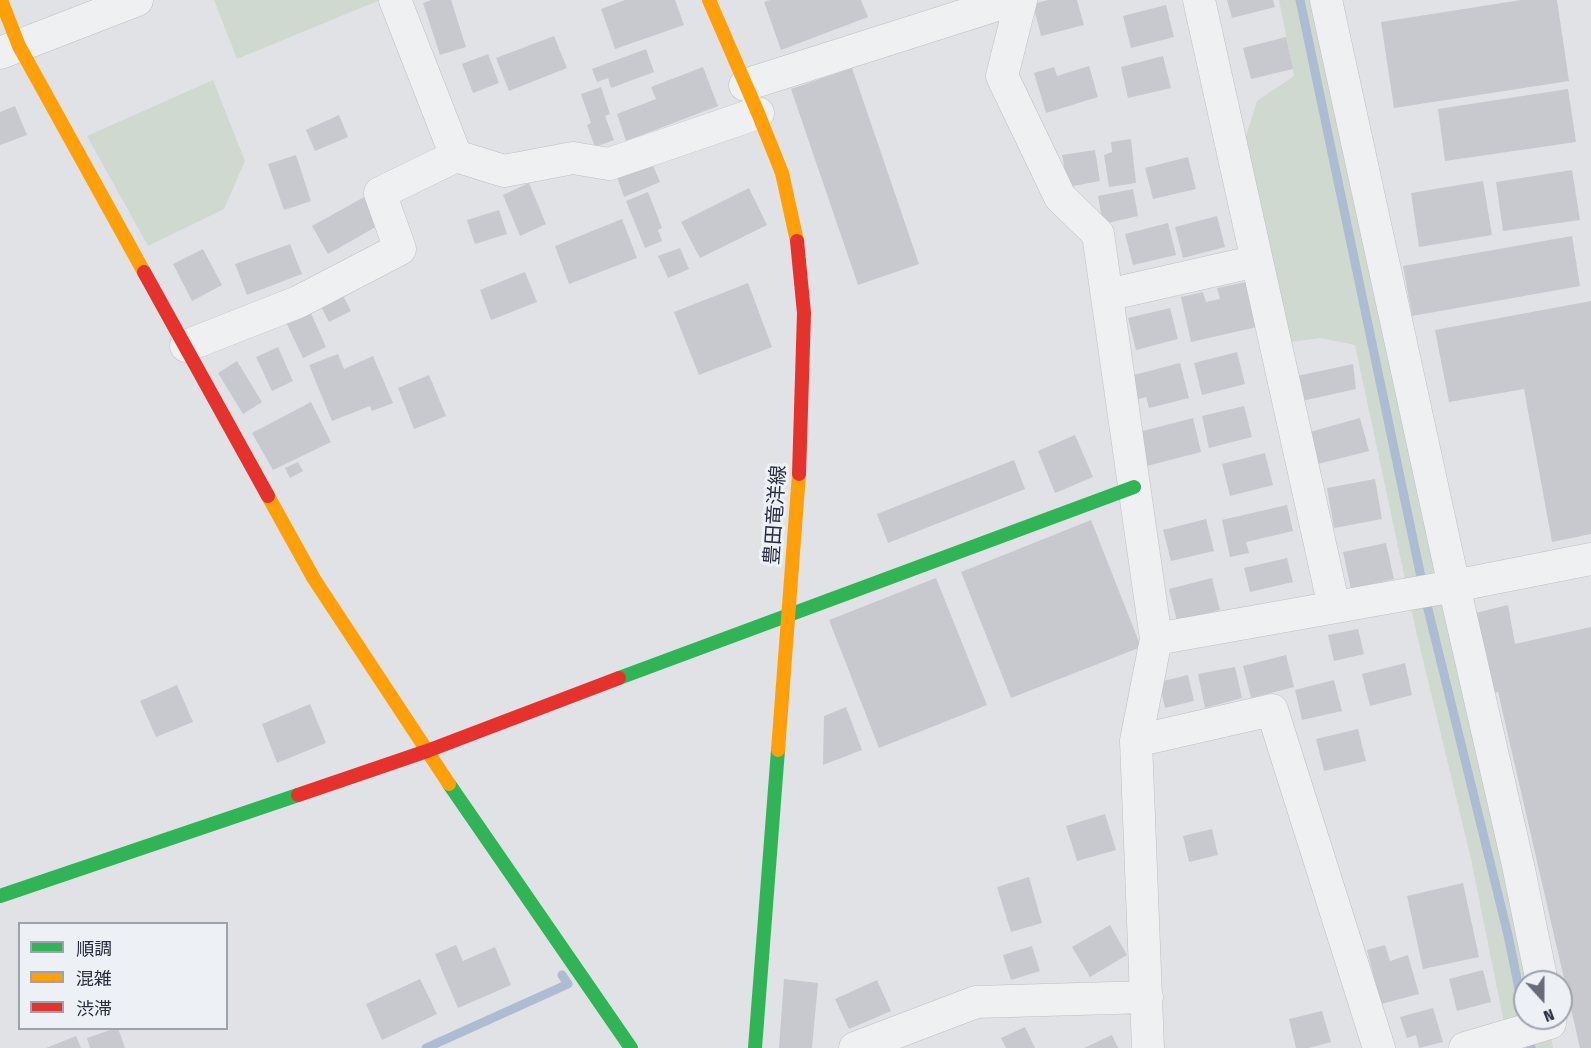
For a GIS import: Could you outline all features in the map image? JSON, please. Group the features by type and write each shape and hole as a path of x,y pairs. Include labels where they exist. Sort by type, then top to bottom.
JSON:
{"street":[{"path":"1,0 9,50 186,346 314,579 427,751 631,1048"},
{"path":"9,50 137,0"},
{"path":"395,0 456,156"},
{"name":"豊田竜洋線","path":"709,0 782,173 798,245 804,313 800,464 755,1048"},
{"path":"745,85 1012,0"},
{"path":"1022,0 1002,76 1060,196 1098,234 1156,639 1136,741 1149,1048"},
{"path":"1199,0 1334,608"},
{"path":"1326,0 1539,970"},
{"path":"186,346 298,302 400,249 380,193 456,156 504,171 573,158 609,164 758,113"},
{"path":"1107,295 1257,261"},
{"path":"0,896 427,751 1134,487"},
{"path":"1156,639 1591,559"},
{"path":"1136,741 1272,710 1379,1048"},
{"path":"855,1048 976,1002 1147,997"},
{"path":"1464,1048 1551,1030"}],"shaded area":[{"path":"214,0 380,0 237,59"},
{"path":"1279,0 1326,0 1537,970 1513,970 1513,1030 1549,1030 1553,1048 1509,1048 1471,859 1416,631 1355,345 1320,338 1283,343 1236,168 1257,101 1294,76"},
{"path":"213,80 245,161 224,209 148,246 87,136"}],"building":[{"path":"431,0 451,0 466,47 440,55 423,3"},
{"path":"625,0 675,0 684,25 615,49 601,9"},
{"path":"770,0 861,0 868,17 781,50 764,2"},
{"path":"1048,0 1077,0 1084,25 1041,36 1033,4"},
{"path":"1227,0 1273,0 1275,7 1232,18"},
{"path":"1521,0 1557,0 1569,81 1394,108 1381,22"},
{"path":"1166,5 1174,37 1131,48 1123,16"},
{"path":"554,36 567,68 509,91 496,58"},
{"path":"1286,37 1293,69 1251,79 1243,48"},
{"path":"646,49 654,72 611,88 608,78 597,82 592,69"},
{"path":"488,54 499,83 473,93 462,64"},
{"path":"1163,56 1171,88 1128,98 1121,67"},
{"path":"1089,66 1098,97 1046,113 1034,73 1054,67 1057,76"},
{"path":"703,67 718,106 626,141 617,114 656,99 651,87"},
{"path":"852,68 919,264 858,285 791,89"},
{"path":"601,87 610,114 605,116 614,140 595,147 587,125 591,123 581,94"},
{"path":"1568,89 1576,142 1445,161 1438,109"},
{"path":"15,106 27,135 0,145 0,112"},
{"path":"339,115 348,137 315,151 306,130"},
{"path":"1131,139 1136,183 1109,187 1104,155 1112,152 1111,142"},
{"path":"1095,150 1100,181 1068,187 1062,155"},
{"path":"296,155 311,201 284,210 268,164"},
{"path":"1188,157 1196,189 1153,199 1145,168"},
{"path":"651,161 660,182 624,197 616,174"},
{"path":"1572,170 1580,220 1503,231 1496,182"},
{"path":"1483,181 1492,235 1419,247 1411,193"},
{"path":"529,183 546,224 520,236 503,195"},
{"path":"749,188 767,225 700,258 681,222"},
{"path":"1133,189 1138,216 1103,224 1098,196"},
{"path":"648,192 662,228 658,230 662,241 645,248 626,201"},
{"path":"366,196 381,224 328,254 312,226"},
{"path":"499,210 507,234 475,244 467,220"},
{"path":"1217,216 1225,247 1183,258 1175,227"},
{"path":"622,219 637,258 569,284 555,246"},
{"path":"1168,223 1176,255 1133,265 1125,234"},
{"path":"1572,236 1580,286 1412,316 1403,266"},
{"path":"290,244 302,274 247,295 235,264"},
{"path":"680,248 689,269 668,278 658,256"},
{"path":"203,249 222,285 192,301 173,264"},
{"path":"525,272 537,302 491,320 480,290"},
{"path":"1246,282 1257,327 1191,342 1181,297 1203,292 1206,302 1220,299 1217,288"},
{"path":"748,283 772,347 699,375 674,312"},
{"path":"340,290 351,311 329,322 318,301"},
{"path":"1591,301 1591,534 1552,542 1524,389 1449,402 1435,330"},
{"path":"1170,308 1178,339 1136,350 1128,318"},
{"path":"310,311 326,347 303,358 286,322"},
{"path":"278,347 293,381 272,391 256,357"},
{"path":"1237,352 1245,384 1202,395 1194,363"},
{"path":"338,354 344,369 373,356 393,403 372,411 370,406 332,421 309,365"},
{"path":"237,361 262,402 243,414 218,373"},
{"path":"1180,363 1189,398 1149,408 1146,397 1132,401 1126,377"},
{"path":"1353,364 1356,389 1302,401 1297,376"},
{"path":"429,375 446,416 414,429 398,388"},
{"path":"311,402 331,442 273,470 252,433"},
{"path":"1244,406 1252,437 1209,448 1202,416"},
{"path":"1193,418 1201,452 1139,468 1131,434"},
{"path":"1360,418 1369,451 1314,465 1306,433"},
{"path":"1075,435 1093,477 1055,493 1038,451"},
{"path":"1265,453 1273,485 1230,496 1222,464"},
{"path":"1014,460 1025,489 888,543 877,514"},
{"path":"298,462 303,471 290,478 285,468"},
{"path":"1375,479 1382,519 1334,528 1327,488"},
{"path":"1287,505 1293,531 1246,542 1249,553 1230,557 1222,520"},
{"path":"1206,519 1214,551 1171,561 1163,530"},
{"path":"1091,520 1141,647 1011,698 961,572"},
{"path":"1386,543 1394,579 1351,589 1343,552"},
{"path":"1287,558 1293,582 1250,592 1244,568"},
{"path":"936,578 987,705 879,748 829,620"},
{"path":"1212,578 1220,610 1177,621 1169,589"},
{"path":"1508,605 1515,644 1591,627 1591,1048 1580,1048 1573,1018 1573,970 1562,970 1498,692 1487,694 1467,615"},
{"path":"1358,629 1364,654 1334,661 1328,635"},
{"path":"1286,655 1294,687 1251,698 1243,666"},
{"path":"1405,663 1412,695 1370,706 1362,674"},
{"path":"1235,667 1242,698 1205,708 1198,674"},
{"path":"1188,675 1194,701 1165,708 1159,682"},
{"path":"1334,680 1342,711 1302,720 1295,690"},
{"path":"177,685 193,722 156,737 140,701"},
{"path":"310,704 326,743 277,763 262,724"},
{"path":"846,707 862,750 823,765 824,716"},
{"path":"1358,729 1366,761 1324,771 1316,739"},
{"path":"1105,814 1116,850 1077,861 1066,826"},
{"path":"1212,829 1218,855 1189,862 1183,836"},
{"path":"1029,877 1042,923 1011,932 997,887"},
{"path":"1463,883 1479,957 1423,969 1407,896"},
{"path":"1110,925 1127,955 1090,977 1072,947"},
{"path":"456,945 463,961 495,947 511,985 458,1008 435,954"},
{"path":"1385,945 1390,961 1408,955 1419,994 1381,1004 1367,950"},
{"path":"1032,946 1040,971 1011,980 1003,955"},
{"path":"1483,970 1491,1002 1457,1011 1449,979"},
{"path":"420,979 437,1014 382,1040 366,1004"},
{"path":"784,979 818,983 812,1048 779,1048"},
{"path":"877,980 891,1011 849,1029 835,999"},
{"path":"1433,1008 1443,1042 1419,1048 1416,1035 1407,1038 1400,1017"},
{"path":"1322,1011 1331,1042 1309,1048 1296,1048 1289,1019"},
{"path":"1025,1027 1035,1048 1006,1048 1001,1038"},
{"path":"110,1030 119,1030 125,1048 90,1048 87,1038"},
{"path":"1112,1035 1118,1048 1084,1048"},
{"path":"76,1036 81,1048 46,1048"}],"waterway":[{"path":"1300,0 1426,601 1508,935 1531,1048"},
{"path":"426,1048 568,984 562,975"}],"traffic: fast":[{"path":"619,678 1134,487"},
{"path":"755,1048 778,750"},
{"path":"449,784 631,1048"},
{"path":"0,896 298,795"}],"traffic: slow":[{"path":"1,0 19,46 144,272"},
{"path":"709,0 782,173 797,241"},
{"path":"778,750 799,474"},
{"path":"268,496 314,579 449,784"}],"traffic: jam":[{"path":"797,241 804,313 799,474"},
{"path":"144,272 268,496"},
{"path":"298,795 427,751 619,678"}]}
